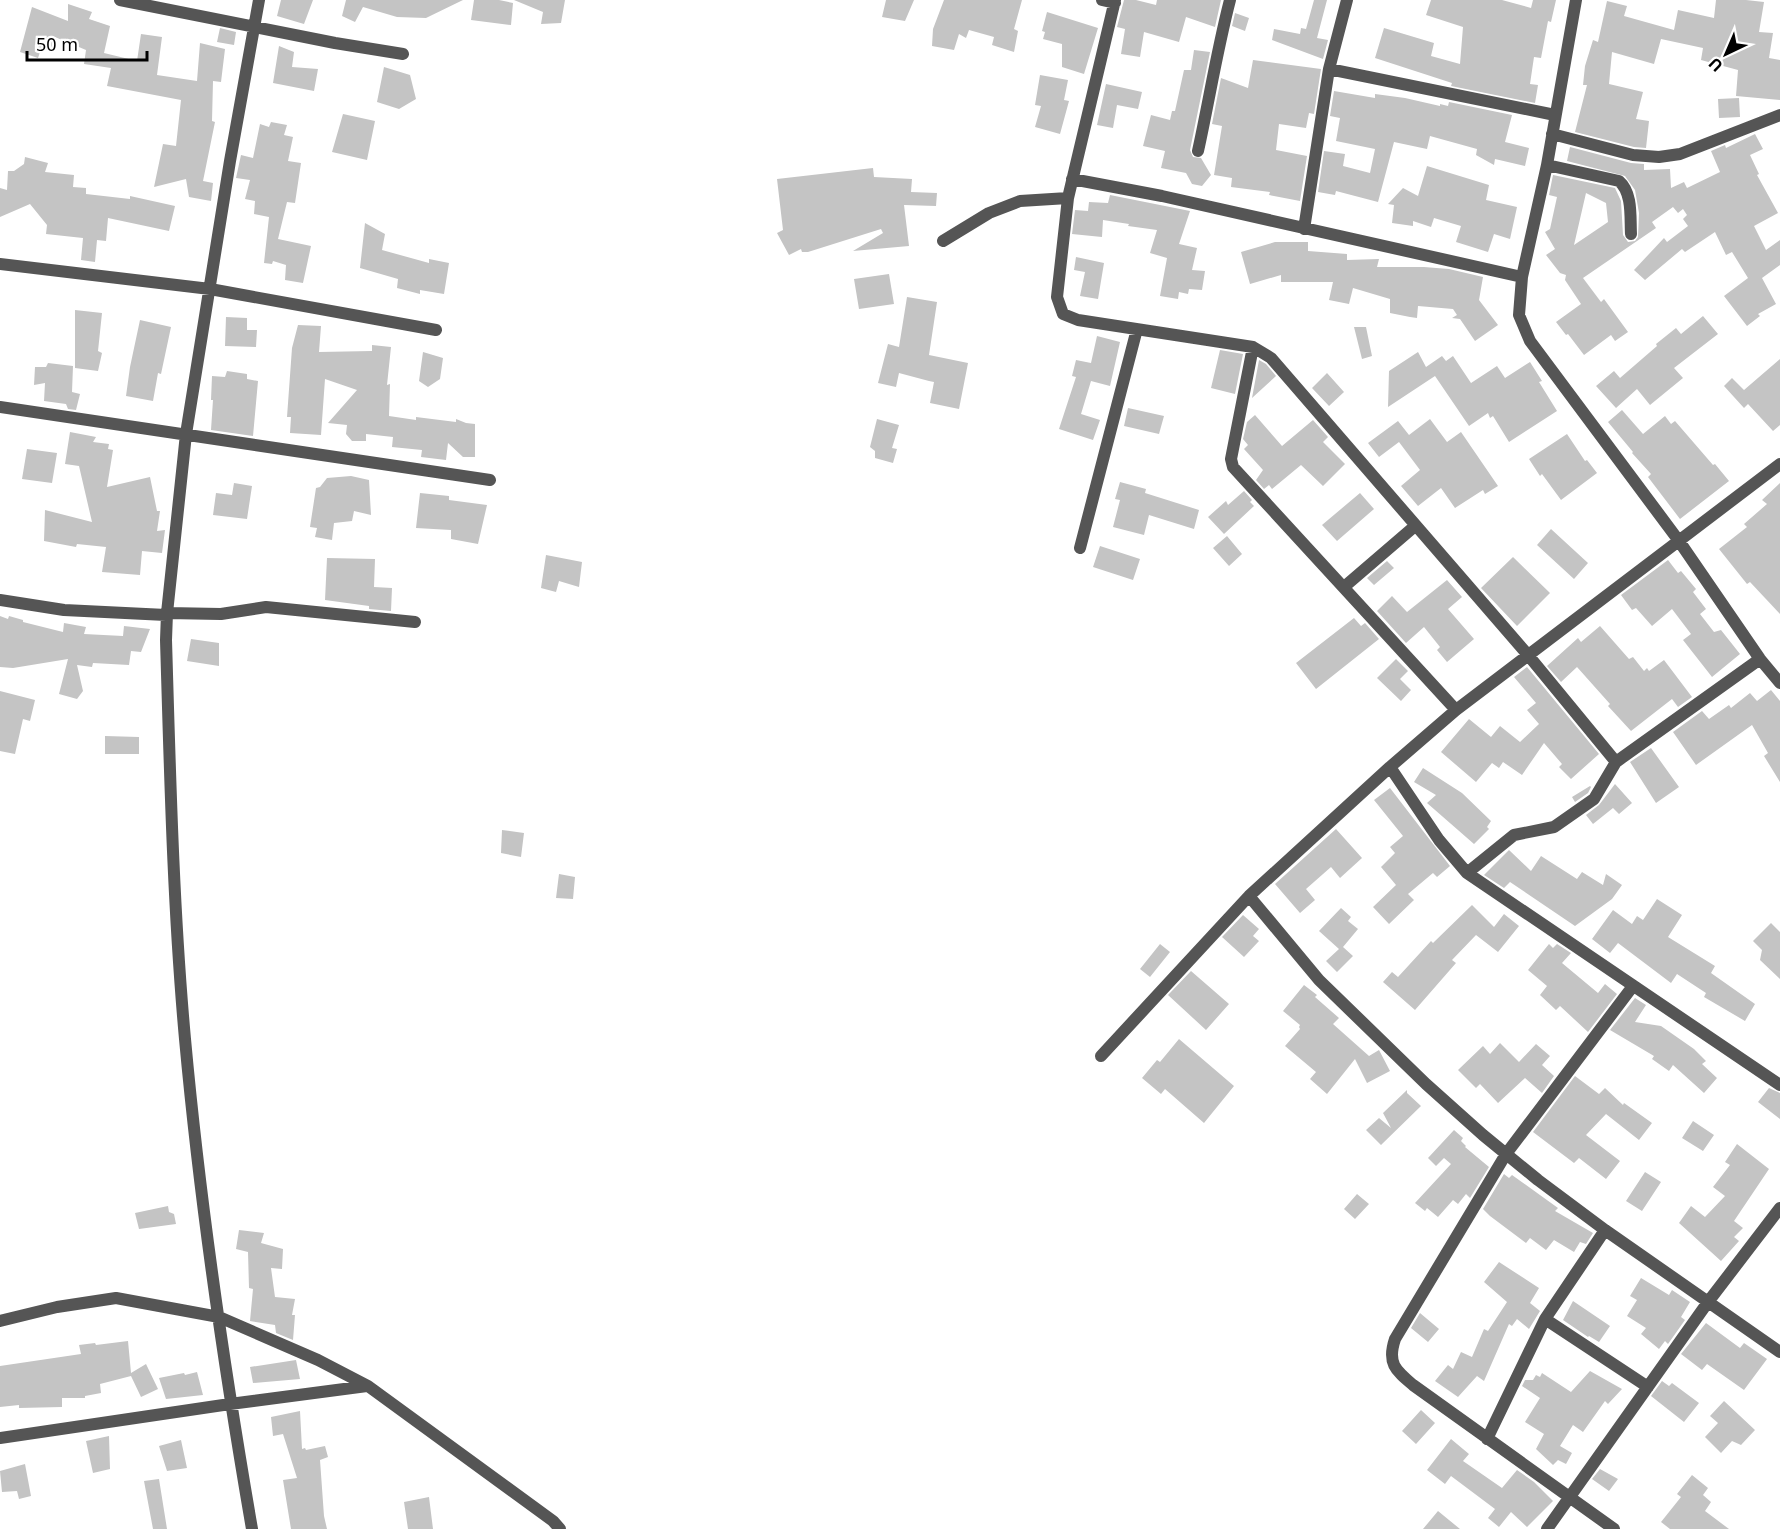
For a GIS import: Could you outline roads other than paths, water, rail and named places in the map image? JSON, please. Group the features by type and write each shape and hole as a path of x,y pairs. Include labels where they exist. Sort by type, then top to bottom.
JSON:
{"street":[{"path":"120,0 335,43 404,54"},
{"path":"252,1529 230,1404 198,1161 184,1028 175,903 166,640 186,434 259,0"},
{"path":"1198,151 1230,0"},
{"path":"1304,229 1329,69 1347,0"},
{"path":"1576,0 1547,165 1522,276 1518,315 1530,341 1679,541 1760,659 1780,683"},
{"path":"1111,1 1068,198 1058,297 1059,307 1063,314 1078,320 1253,347 1271,358 1528,655 1616,762"},
{"path":"1329,69 1555,115"},
{"path":"1552,134 1633,154 1659,157 1680,154 1780,115"},
{"path":"1547,165 1619,181 1626,187 1628,194 1631,234"},
{"path":"1072,178 1522,276"},
{"path":"943,241 988,213 1020,201 1068,198"},
{"path":"0,264 210,289 436,330"},
{"path":"1080,548 1137,329"},
{"path":"1253,347 1232,459 1233,467 1456,710"},
{"path":"0,407 490,480"},
{"path":"1101,1056 1249,896 1390,767 1456,710 1780,464"},
{"path":"1344,588 1415,526"},
{"path":"0,600 64,610 167,614 221,614 266,607 415,622"},
{"path":"1467,873 1514,835 1554,827 1594,799 1616,762 1760,659"},
{"path":"1390,767 1439,840 1467,873 1780,1085"},
{"path":"1249,896 1318,980 1426,1084 1506,1154 1605,1230 1780,1352"},
{"path":"1614,1529 1399,1373 1391,1361 1395,1339 1506,1154 1633,986"},
{"path":"1547,1529 1708,1302 1780,1208"},
{"path":"1487,1438 1545,1319 1605,1230"},
{"path":"0,1321 57,1307 116,1298 219,1317 318,1360 368,1386 486,1471 553,1521 560,1529"},
{"path":"1545,1319 1648,1387"},
{"path":"0,1438 368,1386"}]}
